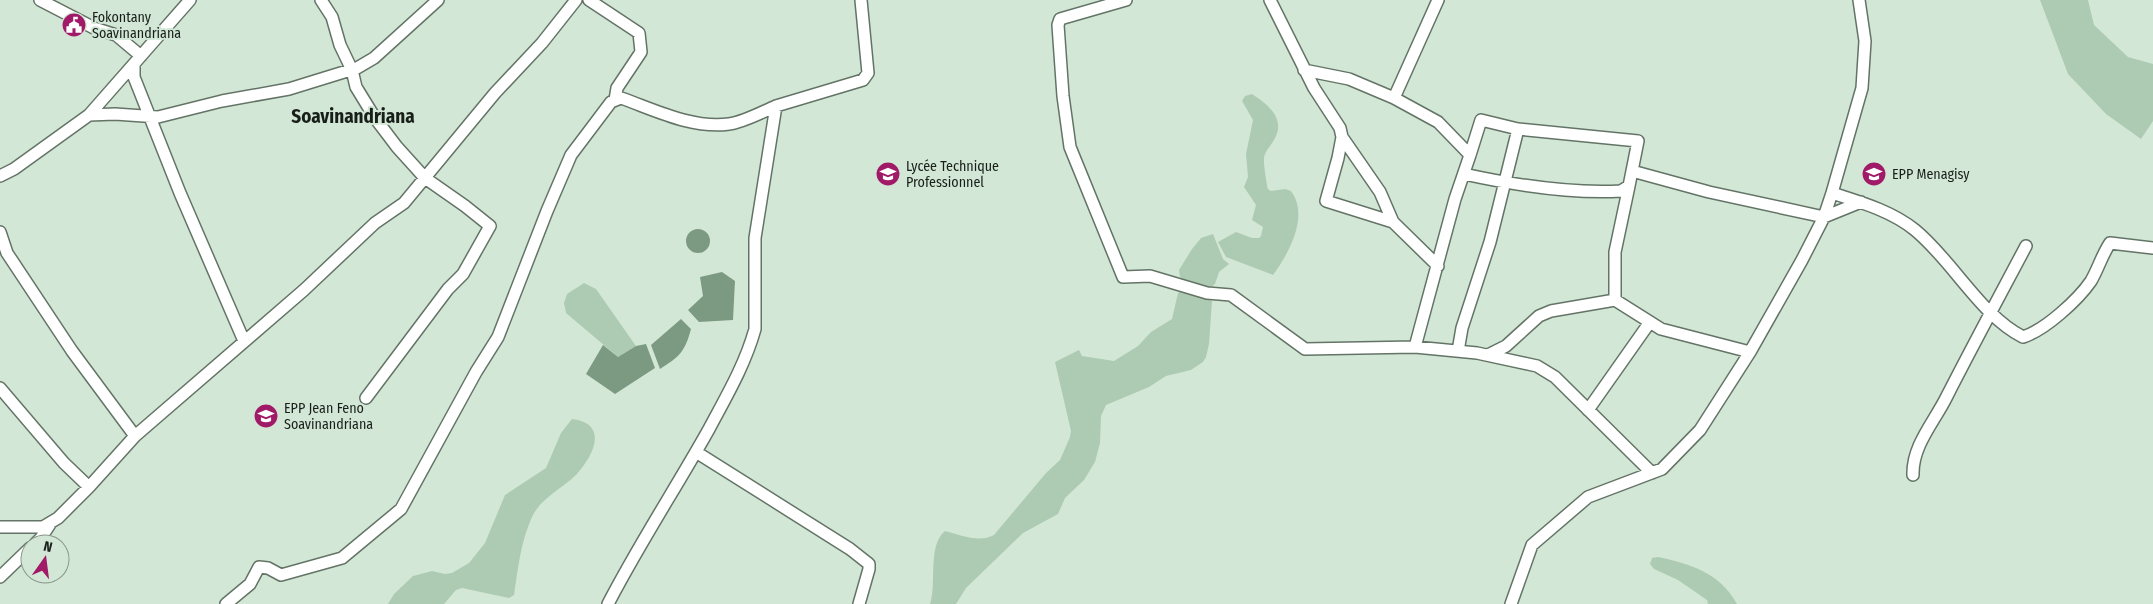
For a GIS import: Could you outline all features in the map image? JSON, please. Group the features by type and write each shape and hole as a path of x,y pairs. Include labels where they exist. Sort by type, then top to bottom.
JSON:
{"street":[{"path":"40,0 94,28 116,35 138,60"},
{"path":"0,176 14,169 89,115 190,0"},
{"path":"322,0 332,17 340,46 352,70 356,87 375,118 425,178 490,226 463,274 448,289 366,398"},
{"path":"89,115 115,114 158,117 222,101 289,88 352,70 374,58 438,0"},
{"path":"44,534 50,524 89,487 135,436 304,290 375,223 404,203 495,93 542,43 576,0"},
{"path":"590,0 639,33 641,52 617,88 615,100"},
{"path":"226,604 250,584 259,567 268,568 282,575 342,558 401,509 476,372 498,337 571,155 611,102 621,98 694,123 731,124 776,106 863,80 868,73 861,0"},
{"path":"1126,0 1060,19 1058,25 1063,96 1070,147 1123,277 1150,276 1207,293 1231,295 1304,349 1415,347 1488,355 1537,366 1555,377 1652,473"},
{"path":"1270,0 1304,70 1340,128 1342,137 1380,192 1393,222 1438,266"},
{"path":"1394,98 1438,0"},
{"path":"1511,604 1532,545 1588,497 1662,469 1700,430 1750,352 1802,260 1824,217 1832,193 1862,88 1865,41 1859,0"},
{"path":"138,60 134,77 180,193 244,341"},
{"path":"1304,70 1349,79 1394,98 1438,122 1470,155"},
{"path":"608,604 629,563 696,452 731,388 755,329 754,238 776,106"},
{"path":"1415,347 1481,120 1518,129 1638,141 1616,252 1614,300"},
{"path":"1458,351 1462,328 1490,242 1518,129"},
{"path":"1342,137 1326,201 1393,222"},
{"path":"1632,171 1709,192 1824,217 1860,202"},
{"path":"1464,174 1504,183 1607,192 1621,191 1629,186"},
{"path":"1832,193 1860,202 1898,218 1915,230 1940,254 1991,312 2013,332 2024,336 2034,333 2058,316 2090,281 2110,243 2153,248"},
{"path":"0,232 7,253 72,352 135,436"},
{"path":"1913,475 1917,455 1929,424 1942,406 2026,246"},
{"path":"1488,355 1506,346 1539,316 1551,311 1614,300 1661,329 1750,352"},
{"path":"1588,410 1650,322"},
{"path":"0,388 64,463 89,487"},
{"path":"696,452 850,549 869,564 859,604"},
{"path":"0,527 34,528 50,524"},
{"path":"0,577 20,558"}],"shaded area":[{"path":"2040,0 2088,0 2094,25 2128,57 2153,64 2153,121 2141,139 2106,114 2068,74"},
{"path":"1252,94 1273,112 1278,124 1278,131 1264,158 1268,189 1271,191 1285,189 1291,191 1296,201 1298,212 1295,235 1285,257 1273,275 1226,257 1218,242 1236,232 1252,238 1259,238 1261,236 1263,227 1252,220 1256,205 1244,187 1248,177 1246,154 1253,120 1242,101 1245,96"},
{"path":"698,229 706,233 710,241 706,249 698,253 690,249 686,241 690,233"},
{"path":"1213,234 1223,259 1229,264 1219,272 1215,284 1210,288 1191,284 1180,277 1179,270 1201,238"},
{"path":"722,272 735,281 733,320 699,322 688,310 703,296 700,277"},
{"path":"584,283 596,289 636,346 618,357 566,313 564,303 567,294"},
{"path":"1183,290 1202,294 1212,301 1209,344 1203,362 1191,370 1166,376 1149,387 1106,405 1101,416 1100,443 1095,462 1084,480 1065,498 1058,514 1023,533 966,588 956,604 930,604 934,555 939,538 945,531 976,538 994,535 1046,473 1060,460 1071,431 1055,362 1079,350 1082,356 1114,361 1138,346 1151,332 1172,319 1178,293"},
{"path":"681,319 691,329 684,349 677,357 660,369 651,345"},
{"path":"646,344 655,368 615,394 586,374 603,345 618,357 636,346"},
{"path":"572,419 583,421 590,426 594,431 594,445 587,461 576,475 536,509 528,526 523,545 514,595 509,598 462,588 456,590 444,604 388,604 394,594 413,576 432,571 445,574 452,573 469,563 485,543 505,495 546,468 561,433"},
{"path":"1658,557 1704,571 1730,593 1737,604 1708,604 1707,600 1678,580 1654,569 1650,564 1652,558"}],"place":[{"name":"Fokontany Soavinandriana","path":"74,25"},
{"name":"Lycée Technique Professionnel","path":"888,174"},
{"name":"EPP Menagisy","path":"1874,174"},
{"name":"EPP Jean Feno Soavinandriana","path":"266,416"}],"district":[{"name":"Soavinandriana","path":"353,116"}]}
